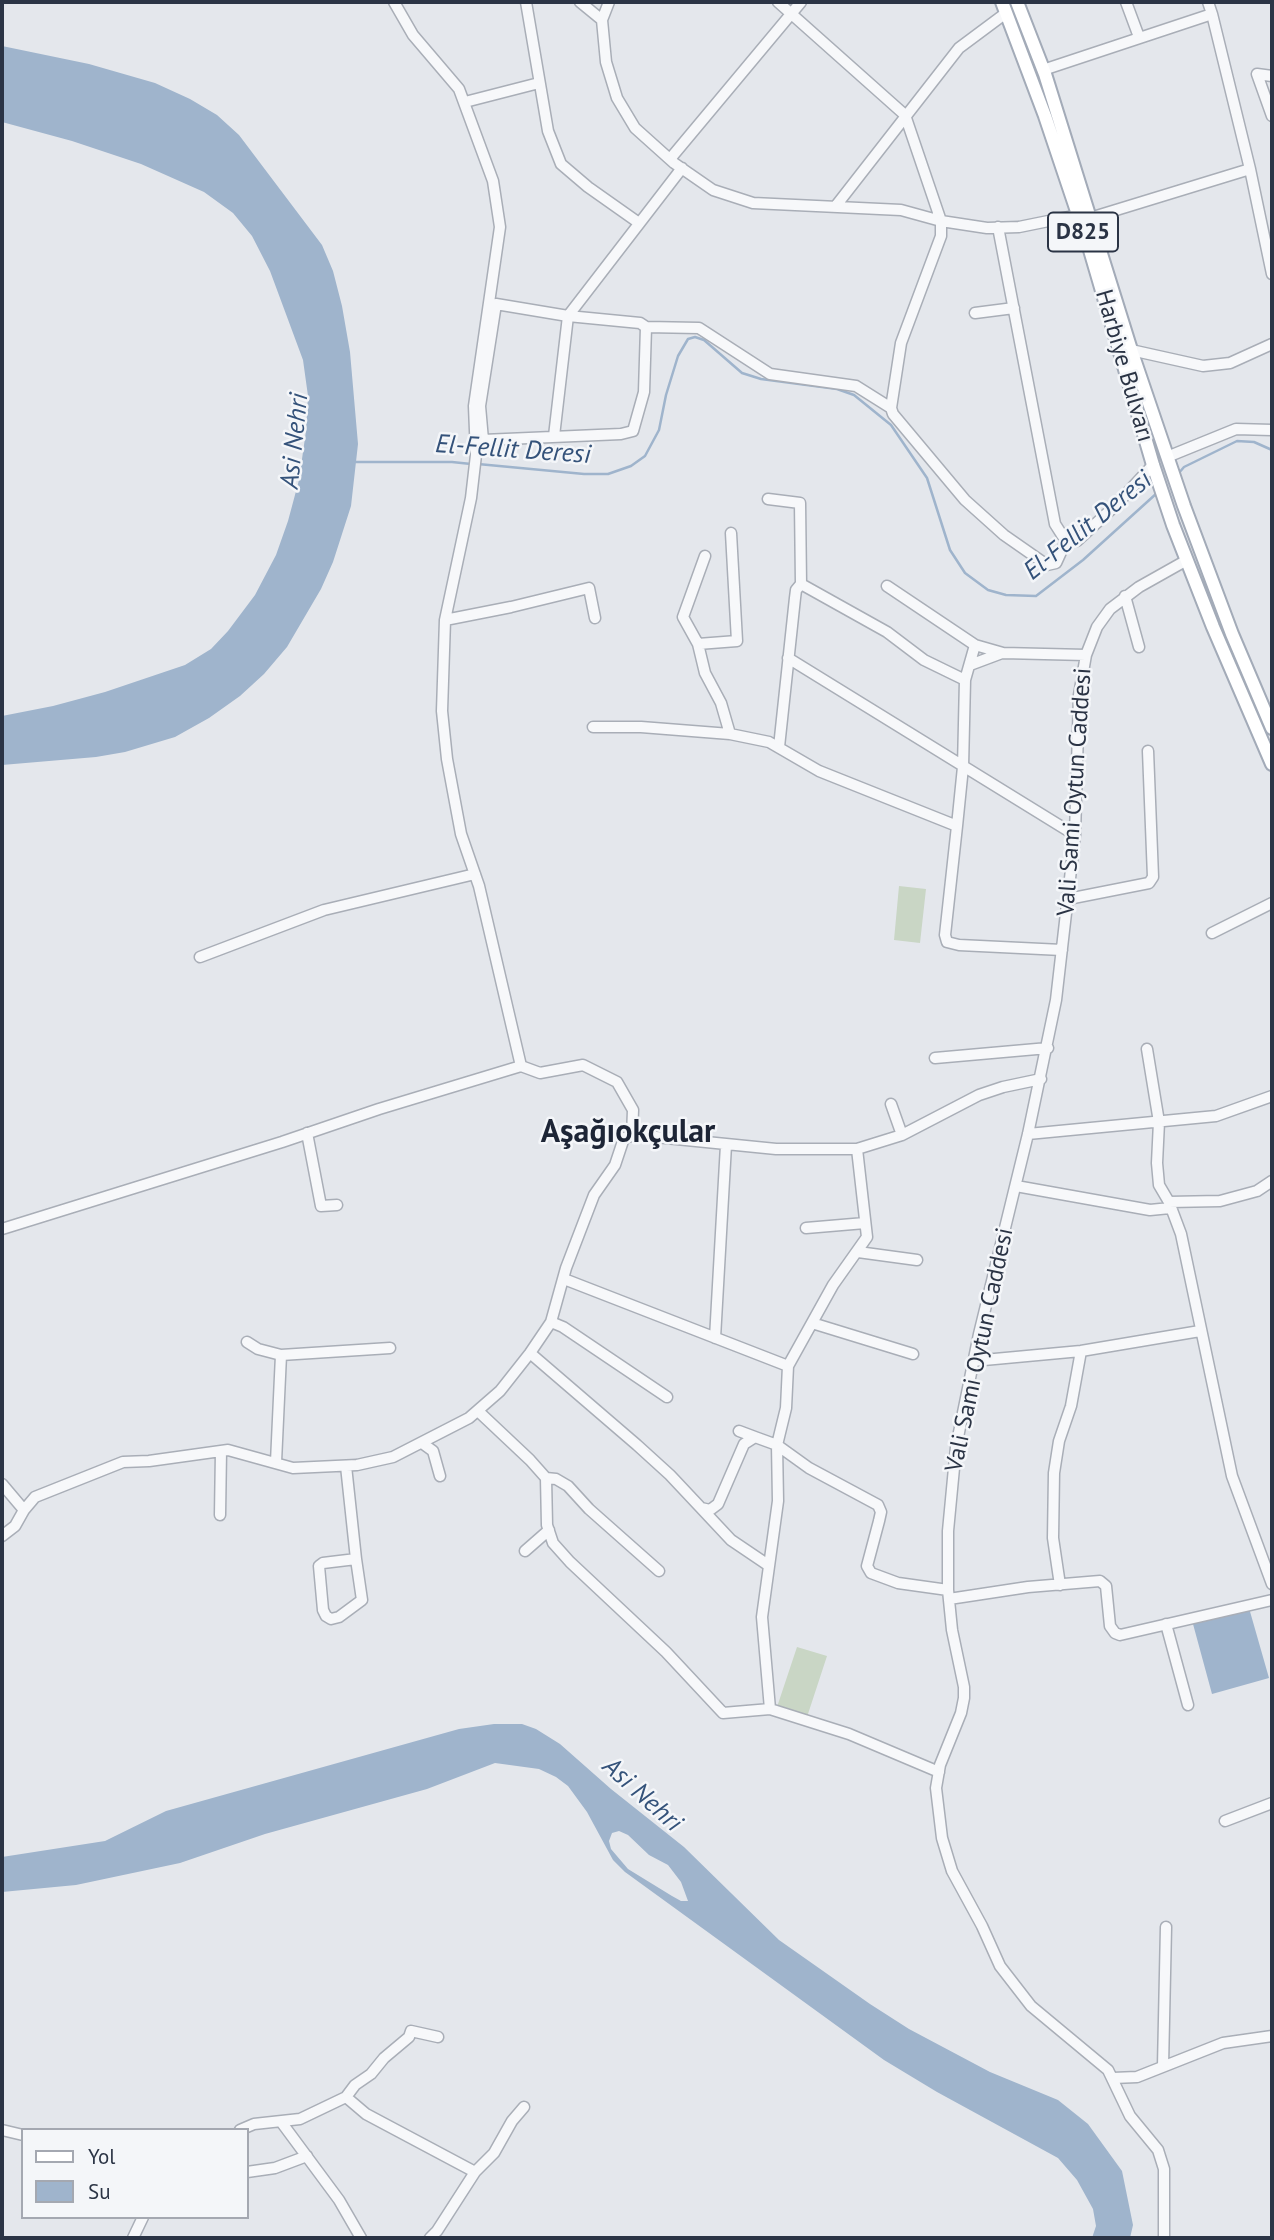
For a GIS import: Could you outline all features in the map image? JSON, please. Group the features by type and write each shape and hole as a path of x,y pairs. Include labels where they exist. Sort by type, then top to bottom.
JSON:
{"main road":[{"name":"Harbiye Bulvarı","path":"1017,2 1043,70 1153,465 1186,560 1272,764"},
{"name":"Harbiye Bulvarı","path":"1004,7 1084,217 1184,506 1232,634 1272,728"}],"street":[{"path":"394,2 413,35 459,89 493,181 500,227 474,406 479,440"},
{"path":"526,2 548,131 561,164 639,223"},
{"path":"580,2 602,20"},
{"path":"609,2 602,20 606,62 617,99 635,128 670,159 713,190 753,203 901,210 942,222 998,228 1019,227 1084,217 1250,169"},
{"path":"778,2 905,115 942,222 941,236 901,343 891,408 893,414 965,500 1004,535 1047,565 1056,563 1067,539"},
{"path":"670,159 801,2"},
{"path":"1126,2 1139,37"},
{"path":"1208,2 1250,169 1272,274"},
{"path":"835,207 958,48 1004,7"},
{"path":"1043,70 1212,14"},
{"path":"1272,76 1257,74 1272,116"},
{"path":"465,103 539,83"},
{"path":"554,436 568,316 682,168"},
{"path":"998,228 1055,524 1062,536 1077,541 1116,505 1153,465"},
{"path":"521,1066 479,886 461,834 447,759 442,711 445,620 471,498 479,440 480,406 496,304 568,316 640,323 646,327 699,328 770,374 856,387 891,408"},
{"path":"975,313 1014,308"},
{"path":"479,440 621,434 632,431 644,392 646,327"},
{"path":"1131,350 1203,366 1230,363 1272,344"},
{"path":"1167,457 1236,429 1272,430"},
{"path":"768,499 800,503 801,584 796,590 779,747"},
{"path":"698,644 737,641 731,533"},
{"path":"705,556 683,617 698,644 705,673 721,703 730,734"},
{"name":"Vali Sami Oytun Caddesi","path":"1164,2238 1162,2159 1158,2150 1130,2116 1113,2078 1099,2062 1037,2012 1000,1966 952,1871 938,1815 936,1788 964,1698 948,1594 948,1531 953,1468 973,1361 1048,1048 1075,835 1079,695 1086,655 1103,617 1125,596 1186,560"},
{"path":"801,584 887,632 924,660 965,680"},
{"path":"887,586 975,645 1003,653 1086,655"},
{"path":"445,620 589,588 595,618"},
{"path":"1125,596 1139,647"},
{"path":"975,645 965,680 963,767 945,936 947,942 959,945 1062,950"},
{"path":"970,665 1003,653"},
{"path":"788,658 1075,835"},
{"path":"593,727 641,727 730,734 769,742 819,771 957,826"},
{"path":"1068,899 1149,883 1153,877 1147,751"},
{"path":"200,957 324,910 475,874"},
{"path":"1212,933 1272,903"},
{"path":"935,1058 1048,1048"},
{"path":"1147,1049 1159,1122 1159,1185 1181,1234 1232,1476 1272,1584"},
{"path":"2,1229 521,1066 540,1073 583,1065 617,1082 633,1110 632,1136"},
{"path":"2,1536 15,1526 35,1497 123,1462 228,1450 293,1468 346,1466 393,1457 469,1418 500,1391 551,1322 566,1268 594,1195 615,1165 624,1138 632,1136 776,1149 857,1149 902,1135 979,1095 1041,1079"},
{"path":"1028,1135 1216,1116 1272,1096"},
{"path":"891,1104 902,1135"},
{"path":"307,1133 321,1206 337,1205"},
{"path":"715,1338 726,1145"},
{"path":"770,1709 762,1617 778,1501 777,1445 786,1408 788,1366 833,1285 867,1237 857,1149"},
{"path":"1016,1186 1150,1210 1170,1205 1220,1201 1257,1191 1272,1181"},
{"path":"806,1228 865,1223"},
{"path":"858,1252 917,1261"},
{"path":"564,1279 788,1366"},
{"path":"551,1322 564,1326 667,1397"},
{"path":"812,1323 913,1354"},
{"path":"973,1361 1081,1351 1200,1331"},
{"path":"247,1342 258,1349 281,1355 390,1348"},
{"path":"1060,1585 1053,1538 1054,1473 1059,1441 1071,1406 1081,1351"},
{"path":"530,1353 638,1445 731,1540 768,1565"},
{"path":"276,1462 281,1355"},
{"path":"478,1411 546,1478 549,1530 553,1543 666,1652 723,1713 770,1709 849,1734 939,1772"},
{"path":"739,1431 777,1445 809,1468 878,1505 881,1512 880,1521 867,1566 871,1573 898,1583 948,1594 1100,1581 1106,1586 1110,1626 1120,1635 1272,1600"},
{"path":"701,1508 710,1510 718,1504 728,1469 744,1444 755,1437"},
{"path":"422,1443 433,1451 440,1476"},
{"path":"220,1515 221,1451"},
{"path":"346,1466 362,1600 340,1616 331,1619 323,1610 319,1566 323,1563 356,1559"},
{"path":"546,1478 556,1479 568,1486 659,1571"},
{"path":"2,1484 24,1510"},
{"path":"525,1551 549,1530"},
{"path":"1166,1624 1188,1705"},
{"path":"1225,1821 1272,1803"},
{"path":"1163,2066 1166,1927"},
{"path":"245,2128 254,2124 300,2119 346,2097 355,2085 371,2074 384,2058 409,2037 411,2031 439,2037"},
{"path":"1113,2078 1137,2077 1223,2043 1272,2035"},
{"path":"346,2097 366,2114 475,2172"},
{"path":"430,2238 524,2107"},
{"path":"282,2123 339,2200 361,2238"},
{"path":"2,2130 21,2135"},
{"path":"248,2172 275,2168 307,2156"},
{"path":"132,2238 142,2219"}],"green space":[{"path":"899,886 926,889 920,943 894,940"},
{"path":"797,1647 827,1656 807,1717 777,1707"}],"water":[{"path":"2,46 89,64 155,83 217,115 239,135 322,245 333,271 350,352 358,444 351,506 333,562 321,589 287,647 240,696 175,737 125,752 2,765 2,716 105,692 185,665 211,649 228,631 255,595 276,555 288,521 299,480 308,396 303,360 270,271 252,236 233,213 204,192 141,164 2,122"},
{"path":"1249,1608 1269,1678 1212,1694 1193,1624"},
{"path":"494,1724 522,1724 536,1729 560,1744 684,1847 779,1940 909,2029 990,2072 1058,2100 1088,2124 1122,2171 1133,2225 1130,2238 1092,2238 1096,2226 1093,2209 1077,2180 1058,2158 884,2060 625,1872 613,1860 587,1812 568,1786 539,1769 495,1763 427,1789 265,1834 180,1863 76,1885 2,1892 2,1857 105,1841 166,1811 459,1729","holes":["619,1831 628,1835 649,1855 668,1865 681,1882 688,1901 681,1901 628,1869 611,1849 609,1841 612,1833"]}],"waterway":[{"name":"El-Fellit Deresi","path":"478,464 584,474 608,474 631,466 645,456 659,430 678,356 688,339 695,337 704,340 742,373 761,379 837,389 854,395 891,425 927,478 950,550 965,573 988,590 1006,595 1036,596 1083,560 1157,493"},
{"name":"El-Fellit Deresi","path":"1178,474 1184,467 1237,441 1254,442 1272,450"},
{"name":"El-Fellit Deresi","path":"356,462 471,464"}],"district":[{"name":"Aşağıokçular","path":"628,1133"}],"water label":[{"name":"Asi Nehri","path":"295,441"},
{"name":"Asi Nehri","path":"642,1795"}]}
